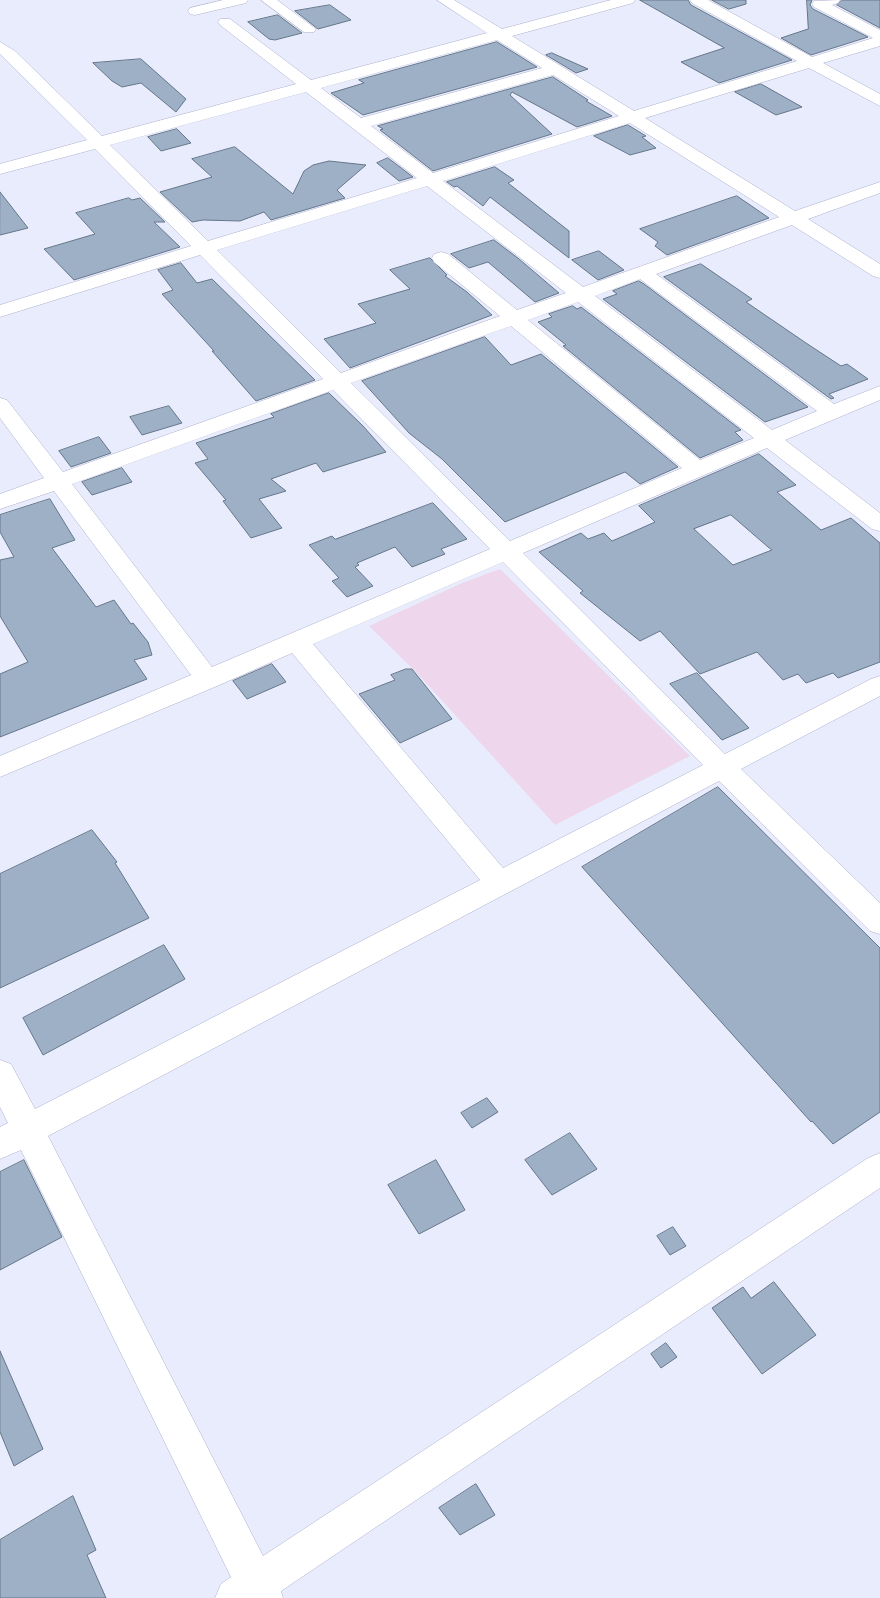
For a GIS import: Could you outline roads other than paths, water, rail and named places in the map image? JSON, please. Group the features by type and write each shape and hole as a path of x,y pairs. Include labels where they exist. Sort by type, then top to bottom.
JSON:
{"street":[{"path":"196,11 241,0"},
{"path":"268,0 309,29"},
{"path":"444,0 880,272"},
{"path":"0,169 628,0"},
{"path":"697,0 808,63 880,101"},
{"path":"833,0 819,4 880,36"},
{"path":"225,22 880,524"},
{"path":"0,312 880,40"},
{"path":"3,52 98,142 722,768 880,922"},
{"path":"359,124 556,69"},
{"path":"0,502 880,186"},
{"path":"441,258 698,470"},
{"path":"642,272 832,412"},
{"path":"0,768 880,392"},
{"path":"0,404 208,680"},
{"path":"297,642 499,883"},
{"path":"14,1137 880,685"},
{"path":"0,1074 14,1137 251,1593 880,1169"}]}
